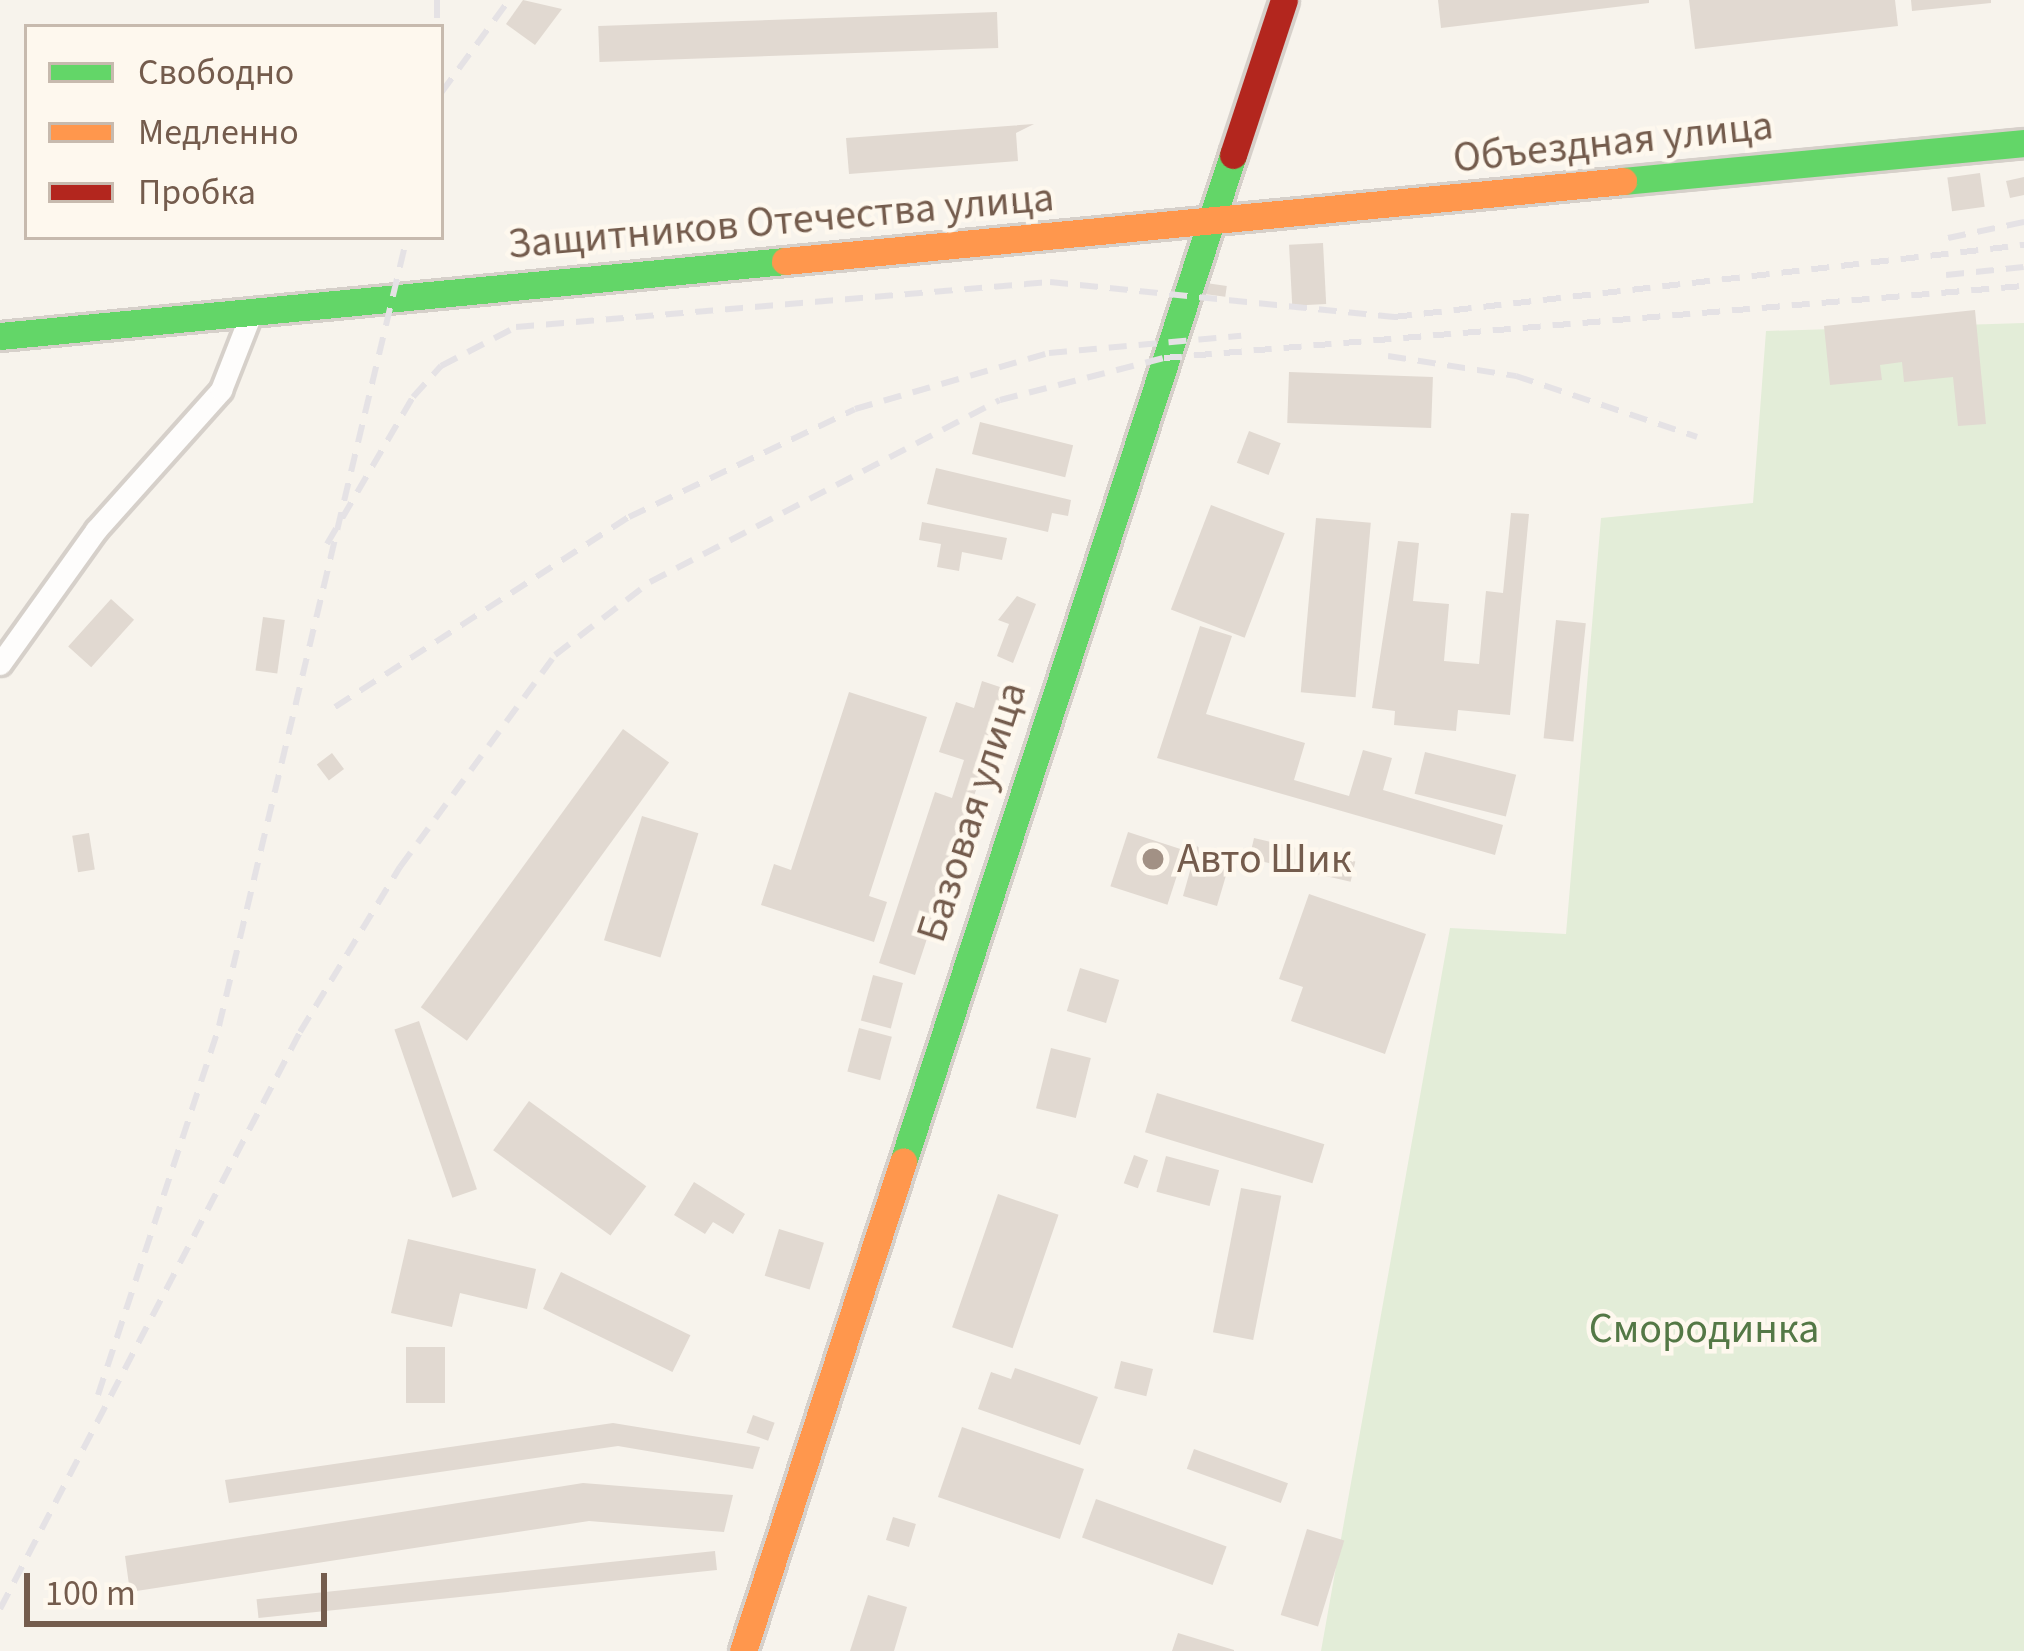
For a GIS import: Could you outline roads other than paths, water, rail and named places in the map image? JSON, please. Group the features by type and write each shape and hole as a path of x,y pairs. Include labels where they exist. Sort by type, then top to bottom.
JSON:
{"main road":[{"name":"Базовая улица","path":"743,1651 1284,0"},
{"name":"Объездная улица","path":"1211,224 2024,143"},
{"name":"Защитников Отечества улица","path":"0,336 1211,224"}],"street":[{"path":"0,664 96,530 221,390 252,311"}],"railway":[{"path":"437,0 437,24"},
{"path":"444,89 509,0"},
{"path":"1948,238 2024,222"},
{"path":"98,1395 219,1026 406,240"},
{"path":"327,544 413,397 441,366 516,327 1050,282 1394,317 2024,245"},
{"path":"1946,275 2024,267"},
{"path":"0,1609 300,1032 400,867 555,655 650,582 1000,400 1164,358 2024,286"},
{"path":"335,707 629,517 855,409 1049,353 1241,336"},
{"path":"1388,356 1516,376 1697,437"}],"place":[{"name":"Авто Шик","path":"1153,859"}],"park label":[{"name":"Смородинка","path":"1704,1329"}]}
